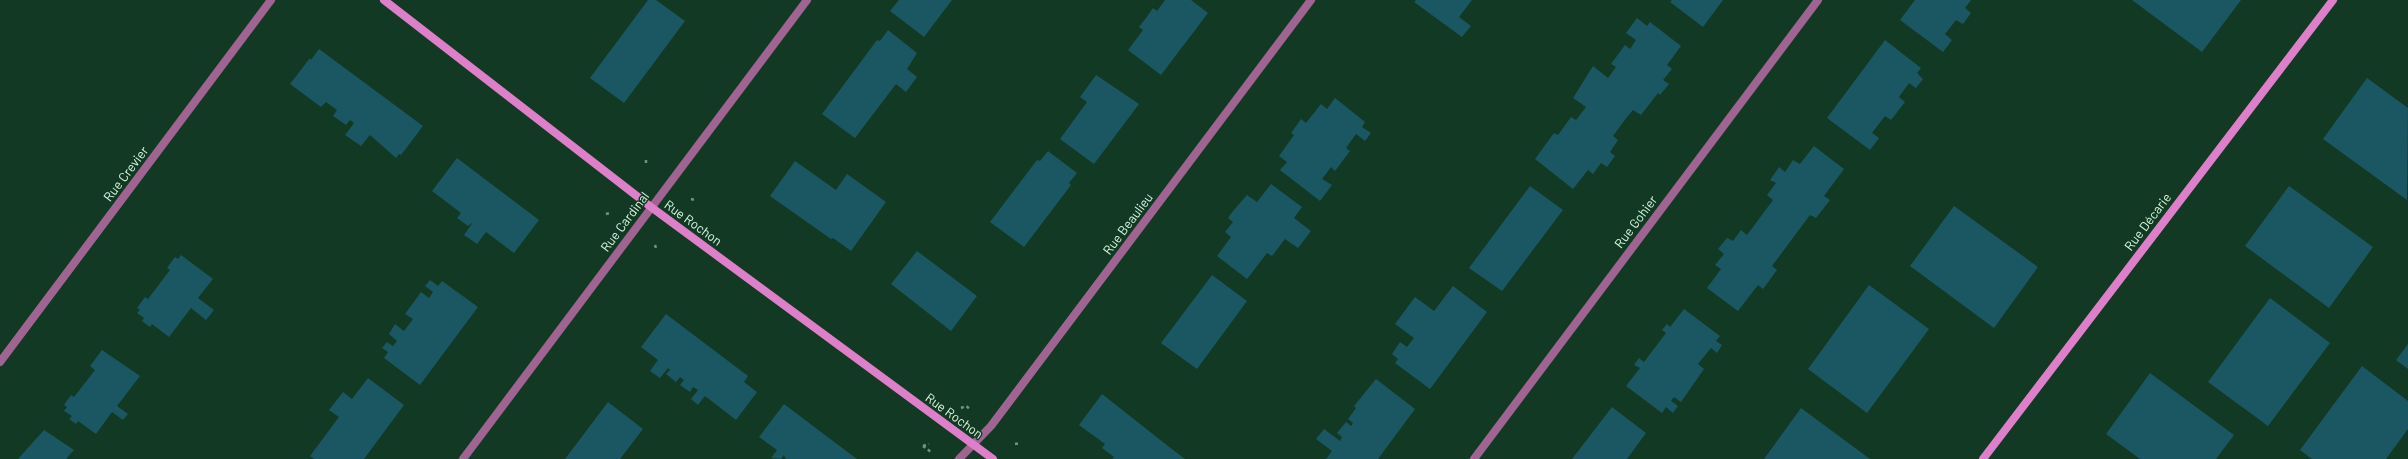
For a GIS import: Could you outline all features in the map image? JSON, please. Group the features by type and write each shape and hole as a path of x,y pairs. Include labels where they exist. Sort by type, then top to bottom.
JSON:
{"street":[{"name":"Rue Crevier","path":"0,362 271,0"},
{"name":"Rue Rochon","path":"384,0 652,207 993,459"},
{"name":"Rue Cardinal","path":"463,459 807,0"},
{"name":"Rue Beaulieu","path":"959,459 991,426 1311,0"},
{"name":"Rue Gohier","path":"1474,459 1818,0"},
{"name":"Rue Décarie","path":"1983,459 2333,0"}],"path":[{"path":"691,199 695,200"},
{"path":"961,408 966,406 970,409"},
{"path":"1015,444 1020,443"},
{"path":"929,444 923,446 931,452"}],"building":[{"path":"648,0 656,0 685,21 624,103 590,78"},
{"path":"899,0 952,0 924,37 890,11"},
{"path":"1165,0 1191,0 1208,13 1161,75 1128,50 1143,30 1139,27 1153,8 1157,11"},
{"path":"1416,0 1472,0 1459,17 1471,26 1462,37 1414,2"},
{"path":"1672,0 1723,0 1703,27 1670,2"},
{"path":"1915,0 1971,0 1965,8 1971,13 1963,24 1956,20 1945,34 1952,40 1943,52 1900,20"},
{"path":"2132,0 2241,0 2202,52"},
{"path":"1637,18 1647,26 1650,22 1681,46 1667,65 1672,69 1663,80 1669,84 1660,95 1658,93 1641,115 1633,110 1627,117 1613,136 1618,140 1610,152 1615,156 1607,167 1601,163 1593,174 1588,170 1573,189 1535,159 1554,133 1558,135 1571,117 1576,120 1586,107 1573,98 1593,66 1608,78 1616,67 1611,64 1625,45 1630,49 1636,40 1626,33"},
{"path":"888,30 917,53 907,69 917,77 906,92 896,84 855,138 822,114 877,40 880,41"},
{"path":"1885,40 1921,68 1917,73 1923,79 1916,88 1909,83 1899,97 1905,102 1891,120 1885,116 1872,133 1879,138 1870,150 1827,118"},
{"path":"319,49 423,126 401,155 399,154 396,158 370,135 361,146 345,135 354,123 350,120 346,125 333,116 337,110 326,102 321,107 290,84"},
{"path":"1096,75 1139,104 1094,164 1060,139 1087,102 1080,97"},
{"path":"2367,78 2408,108 2407,200 2323,139"},
{"path":"1335,98 1365,122 1362,127 1371,133 1365,141 1356,134 1346,148 1350,151 1335,171 1331,167 1322,179 1332,185 1320,201 1280,170 1287,162 1279,156 1294,135 1291,133 1301,119 1306,123 1321,104 1327,109"},
{"path":"1814,146 1844,169 1824,196 1830,200 1816,218 1810,215 1772,266 1777,270 1763,289 1758,285 1738,311 1707,288 1721,269 1715,265 1724,254 1718,249 1727,238 1733,241 1741,230 1747,235 1773,200 1767,195 1776,183 1770,180 1779,167 1785,172 1793,160 1800,164"},
{"path":"1048,151 1077,173 1069,183 1071,185 1024,247 990,222 1037,160 1040,161"},
{"path":"457,158 539,220 514,253 486,232 477,244 464,235 473,222 468,226 457,218 461,213 432,191"},
{"path":"795,161 836,190 847,174 886,202 851,251 833,238 831,239 770,196"},
{"path":"1271,184 1302,207 1294,218 1311,231 1298,248 1285,239 1272,256 1267,253 1247,279 1217,256 1231,237 1225,232 1233,222 1228,218 1233,211 1247,195 1257,202"},
{"path":"1530,186 1563,210 1502,291 1469,268"},
{"path":"2289,186 2373,247 2329,308 2245,246"},
{"path":"1954,206 2038,267 1994,328 1910,266"},
{"path":"917,251 977,296 951,331 891,284"},
{"path":"181,255 213,279 198,298 214,310 206,320 191,308 169,337 152,324 150,327 142,321 144,318 137,313 140,310 137,308 145,297 148,299 170,270 167,268 175,257 178,259"},
{"path":"1212,275 1247,301 1197,369 1161,343"},
{"path":"430,280 438,286 442,281 478,307 420,385 384,358 388,352 382,348 387,342 393,346 397,341 389,334 395,324 404,331 413,319 405,314 421,292 429,298 433,292 425,286"},
{"path":"1869,285 1929,329 1867,413 1808,369"},
{"path":"1453,286 1487,312 1430,389 1395,363 1398,359 1392,354 1400,342 1407,347 1414,338 1395,324 1415,297 1434,311"},
{"path":"2270,298 2330,343 2268,426 2208,382"},
{"path":"1684,309 1720,336 1716,341 1722,345 1717,353 1711,348 1698,364 1704,369 1681,402 1674,397 1671,401 1678,406 1673,413 1666,407 1662,413 1626,386 1640,368 1634,365 1639,358 1644,362 1666,333 1662,330 1667,324 1670,327"},
{"path":"666,314 748,376 744,382 757,392 736,420 705,396 698,405 691,399 698,390 693,387 690,392 680,385 684,380 680,377 676,382 666,374 670,370 668,368 660,378 650,371 658,360 641,347"},
{"path":"2408,344 2408,369 2396,360"},
{"path":"102,350 140,376 117,406 128,414 123,420 112,412 96,434 78,421 76,424 69,419 72,416 64,411 67,407 64,405 71,395 74,397 95,370 90,366"},
{"path":"2362,366 2408,401 2408,429 2386,459 2312,459 2300,450"},
{"path":"2150,373 2234,435 2216,459 2140,459 2106,434"},
{"path":"368,378 404,405 364,459 314,459 310,456 339,417 329,410 343,392 352,399"},
{"path":"1376,379 1415,409 1378,459 1326,459 1332,451 1316,439 1324,429 1340,441 1342,437 1337,433 1346,422 1351,426 1353,423 1348,419 1356,408 1354,406"},
{"path":"1102,394 1185,459 1112,459 1114,457 1102,448 1105,444 1079,425"},
{"path":"608,402 643,429 620,459 565,459"},
{"path":"784,404 857,459 786,459 784,455 781,459 771,458 777,450 759,437"},
{"path":"1612,407 1646,433 1627,459 1572,459"},
{"path":"1801,408 1870,459 1764,459"},
{"path":"44,430 74,450 66,459 18,459"}]}
